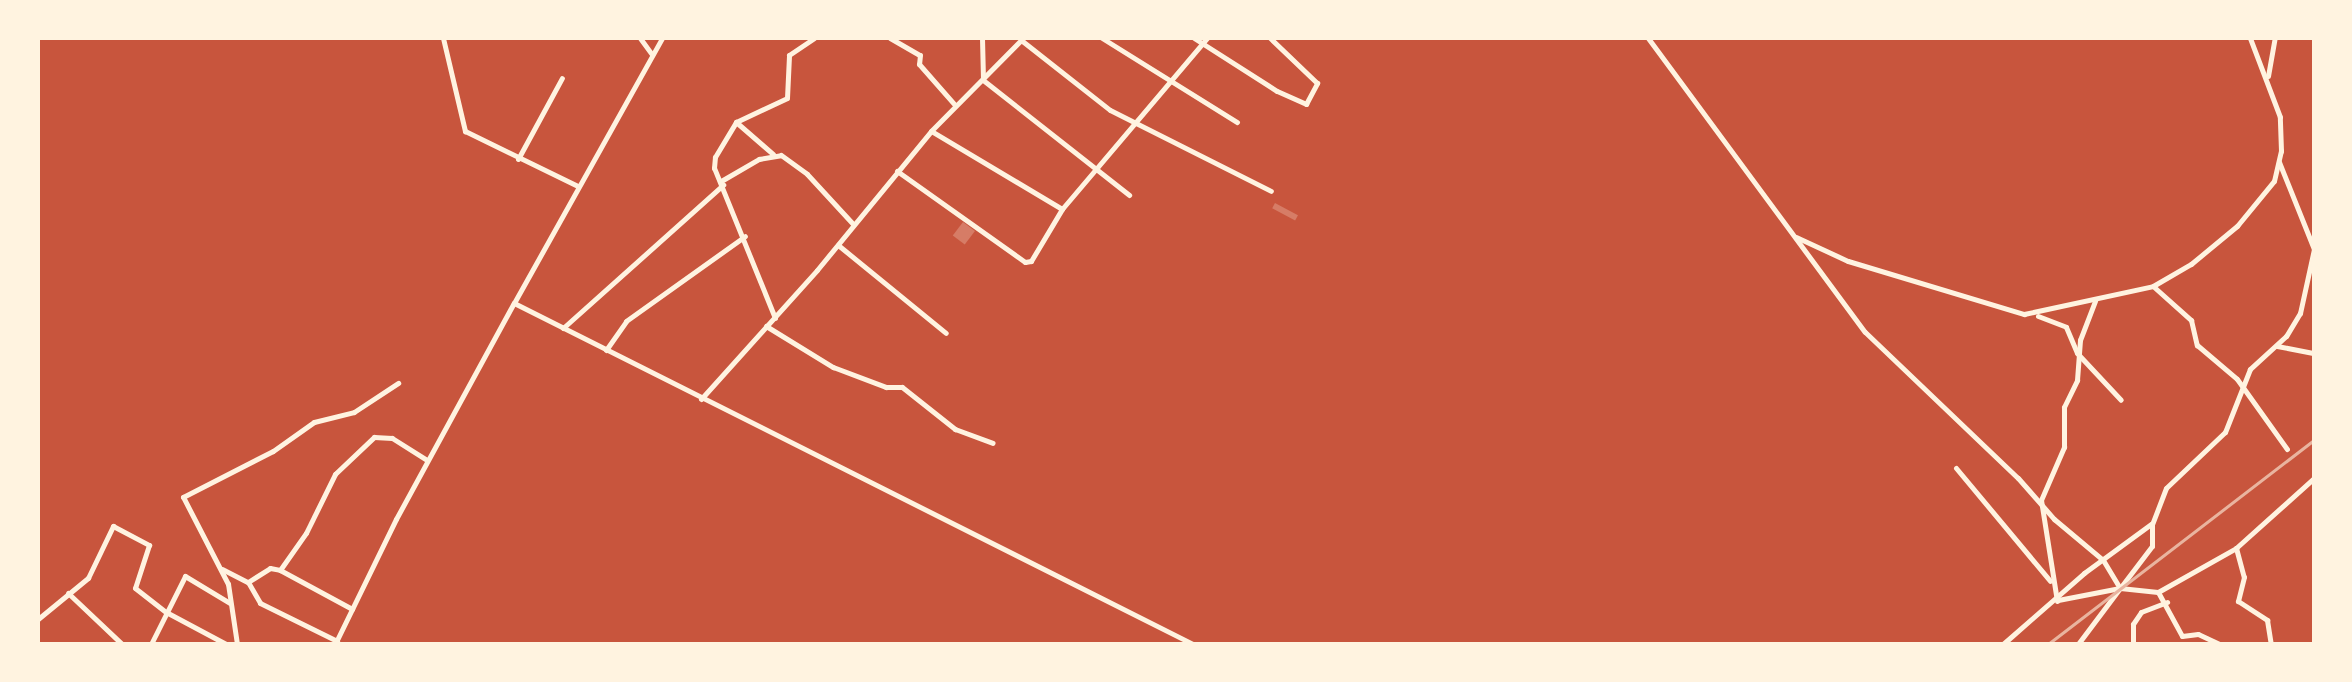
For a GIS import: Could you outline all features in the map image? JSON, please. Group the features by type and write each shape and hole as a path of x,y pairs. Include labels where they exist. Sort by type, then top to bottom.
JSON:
{"street":[{"path":"443,38 465,131 578,186"},
{"path":"640,38 651,54"},
{"path":"221,569 248,582 260,603 336,642 427,460 662,38"},
{"path":"775,318 722,183 715,157 736,122 787,98 789,55 814,38"},
{"path":"890,38 920,55 919,64 955,105"},
{"path":"982,38 983,80"},
{"path":"1102,38 1237,122"},
{"path":"1194,38 1205,41 1277,91 1306,104 1317,83 1270,38"},
{"path":"1648,38 1865,332 2041,500 2054,519 2103,560 2120,588"},
{"path":"2036,315 2153,286 2191,264 2250,214 2274,181 2282,134 2268,77 2250,38"},
{"path":"2268,77 2275,38"},
{"path":"701,399 838,245 931,131 1022,39 1110,110 1271,191"},
{"path":"897,171 1025,262 1031,261 1062,209 1096,166 1205,41"},
{"path":"518,159 562,78"},
{"path":"983,80 1096,166 1103,178 1129,195"},
{"path":"736,122 773,154 807,174 853,224"},
{"path":"931,131 1062,209"},
{"path":"563,328 722,183 773,154"},
{"path":"2078,644 2152,546 2152,524 2166,488 2214,447 2244,391 2250,369 2277,346 2300,313 2314,249 2279,162"},
{"path":"1792,234 1848,261 2036,315 2066,327 2077,353 2121,400"},
{"path":"606,350 626,321 745,236"},
{"path":"838,245 946,333"},
{"path":"2153,286 2182,309 2197,333 2197,345 2244,391 2287,449"},
{"path":"2057,601 2050,582 2041,500 2064,447 2062,418 2077,380 2077,353 2095,300"},
{"path":"514,303 1193,644"},
{"path":"766,326 833,367 886,387 902,387 955,429 993,443"},
{"path":"2277,346 2314,353"},
{"path":"237,644 221,569 183,497 273,451 314,422 354,412 398,383"},
{"path":"280,570 306,533 330,481 374,437 392,438 427,460"},
{"path":"1956,468 2050,582"},
{"path":"2057,601 2120,588 2158,592 2236,548 2314,478"},
{"path":"2003,644 2103,560 2152,524"},
{"path":"38,619 88,578 113,526 149,545 135,588 166,612 226,644"},
{"path":"2236,548 2244,577 2238,601 2267,620 2271,644"},
{"path":"248,582 270,568 280,570 352,609"},
{"path":"151,644 185,576 230,603"},
{"path":"2158,592 2167,602 2182,636 2198,634 2219,644"},
{"path":"68,593 122,644"},
{"path":"2133,644 2133,624 2141,612 2167,602"}],"building":[{"path":"1275,203 1298,215 1295,221 1272,208"},
{"path":"963,222 975,231 965,245 953,236"}],"railway":[{"path":"2048,644 2314,440"}]}
